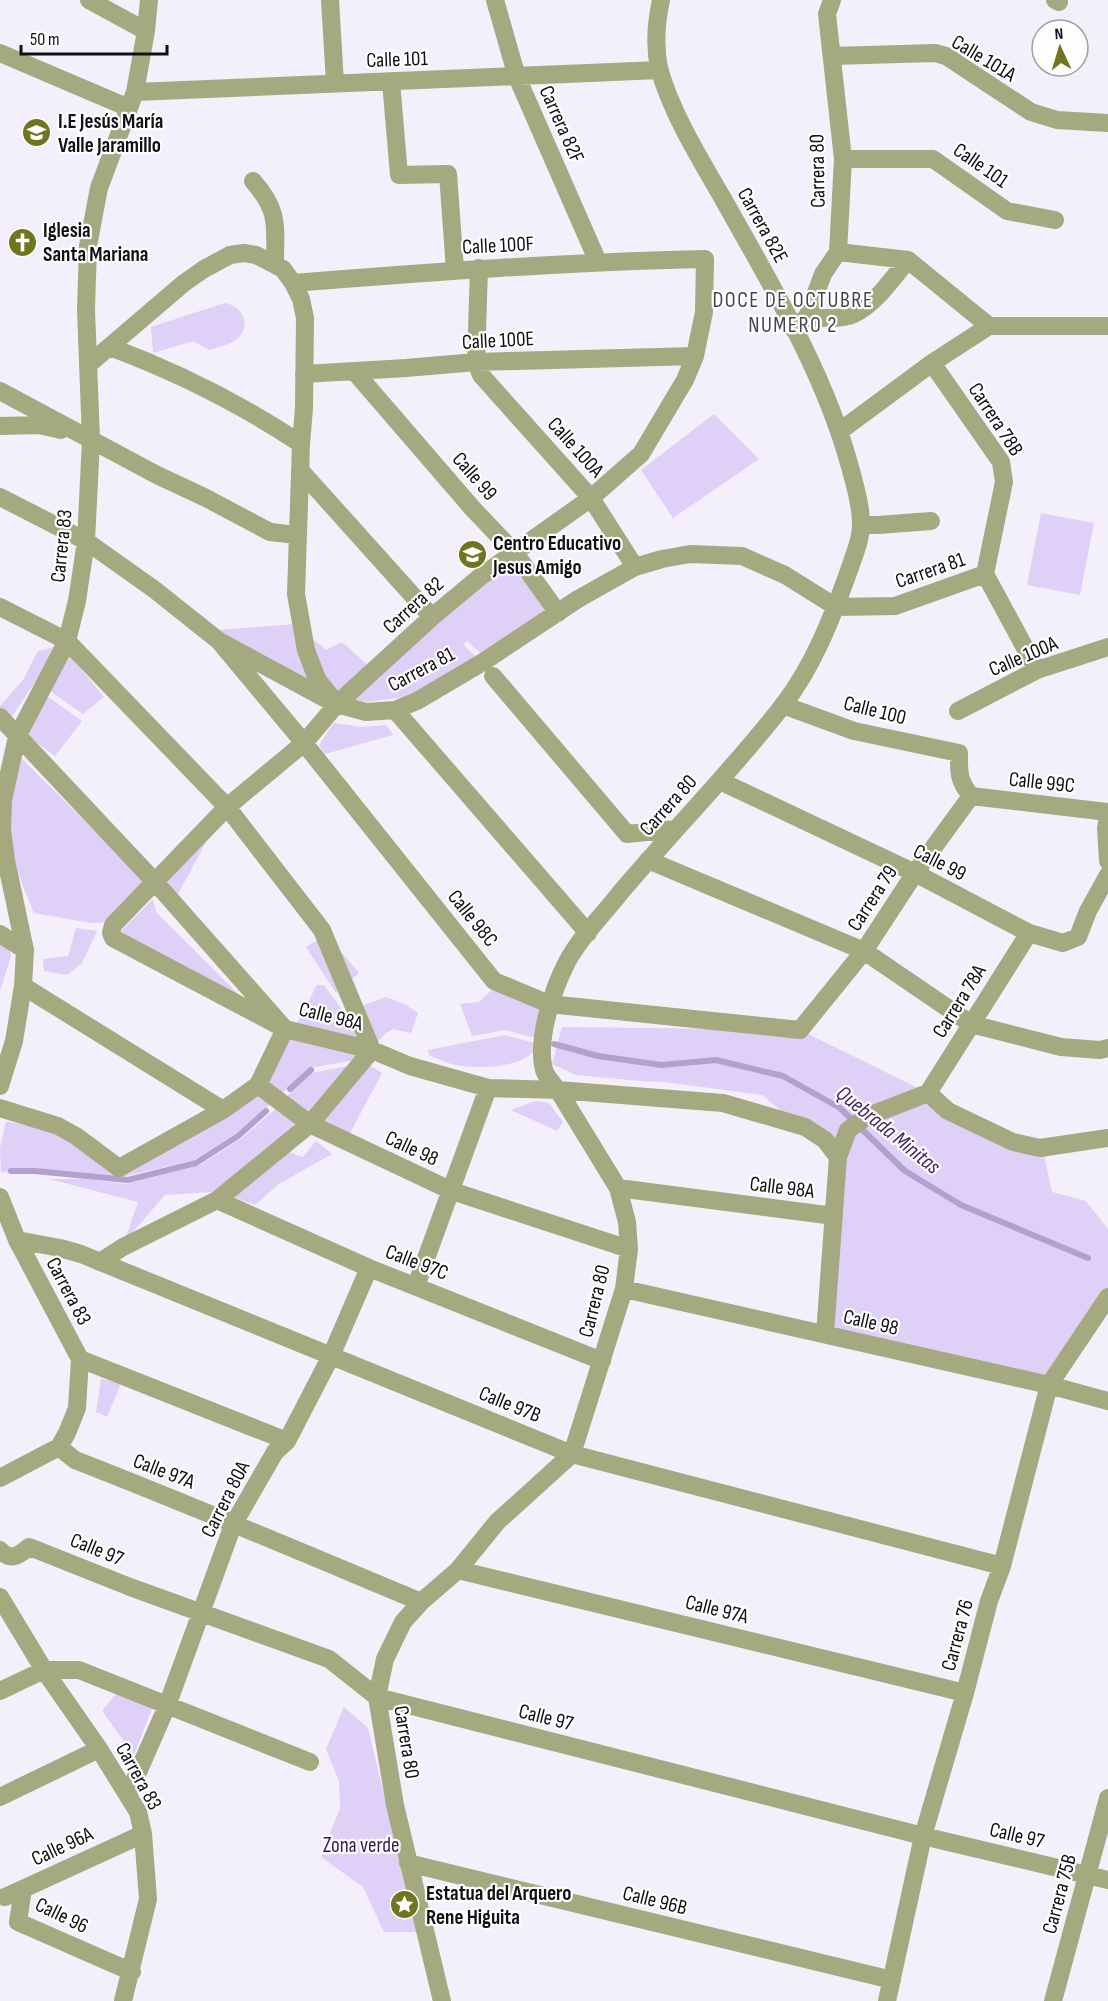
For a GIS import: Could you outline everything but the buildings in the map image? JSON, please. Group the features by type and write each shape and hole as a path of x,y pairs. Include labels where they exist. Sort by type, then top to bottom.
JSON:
{"street":[{"path":"89,0 146,31"},
{"name":"Carrera 83","path":"0,1086 7,1041 23,986 25,950 1,829 3,800 17,737 67,641 77,601 86,541 91,440 86,287 88,246 99,188 112,159 132,100 146,31 149,0"},
{"path":"330,0 334,83"},
{"name":"Carrera 82F","path":"495,0 517,77 598,262"},
{"name":"Carrera 82E","path":"661,0 655,44 660,70 680,122 800,323 840,431 852,476 861,525 860,539 836,607"},
{"name":"Carrera 80","path":"800,323 823,274 838,252 843,159 827,14 832,0"},
{"name":"Calle 101","path":"0,53 132,100 334,83 660,70"},
{"name":"Calle 101A","path":"832,56 936,53 946,56 1031,112 1066,121 1108,123"},
{"path":"391,82 399,175 448,174 455,270"},
{"name":"Calle 101","path":"843,159 933,159 1006,211 1055,220"},
{"path":"254,181 272,207 275,220 276,264"},
{"path":"838,252 908,260 989,326"},
{"path":"88,365 184,283 230,255 244,253 256,255 283,268 301,299 305,318 304,408 296,594 306,650 316,679 337,704"},
{"name":"Calle 100F","path":"293,283 479,268 705,259"},
{"name":"Carrera 82","path":"111,933 113,925 228,807 304,743 337,704 432,617 480,577 591,498 641,454 685,380 695,356 704,312 705,259"},
{"path":"800,323 855,314 873,300 908,260"},
{"path":"476,362 479,268"},
{"path":"840,431 932,363 989,326 1108,326"},
{"path":"110,347 155,364 199,385 270,423 301,444"},
{"name":"Calle 100E","path":"304,374 406,369 476,362 695,356"},
{"name":"Calle 100A","path":"476,362 482,375 591,498 635,567"},
{"name":"Carrera 78B","path":"932,363 1001,462 1004,472 986,574"},
{"name":"Calle 99","path":"354,371 473,509 515,553 558,613"},
{"path":"0,391 270,532 297,535"},
{"path":"0,426 39,425 91,440"},
{"path":"300,470 432,617"},
{"name":"Calle 98C","path":"0,497 86,541 155,590 219,641 337,704"},
{"path":"861,525 931,521"},
{"name":"Carrera 81","path":"337,704 366,712 395,710 417,701 578,599 635,567 662,559 690,554 742,556 785,575 836,607 895,606 986,574"},
{"path":"986,574 1037,670"},
{"path":"0,607 67,641 228,807 322,930 372,1050 310,1124 217,1200 123,1247 100,1262"},
{"name":"Carrera 80","path":"445,2000 408,1863 395,1805 377,1697 385,1659 403,1622 421,1602 458,1570 497,1522 572,1454 624,1288 628,1249 627,1222 618,1188 558,1090 548,1078 543,1060 542,1052 549,1004 567,960 588,933 648,860 720,781 783,705 816,651 836,607"},
{"name":"Calle 98C","path":"219,641 304,743 494,981 549,1004 800,1030"},
{"name":"Calle 100A","path":"958,711 1037,670 1108,647"},
{"path":"493,676 627,834 676,829"},
{"name":"Calle 100","path":"783,705 854,731 959,753 959,777 971,796"},
{"path":"395,710 588,933"},
{"path":"0,717 155,882 285,1029 258,1085 224,1110 119,1168 76,1136 58,1126 0,1108"},
{"name":"Calle 99","path":"720,781 915,873 1029,933 1063,943 1078,938 1088,911 1108,875"},
{"name":"Calle 99C","path":"971,796 1108,821"},
{"name":"Carrera 79","path":"800,1030 864,951 915,873 971,796"},
{"path":"1108,821 1108,861"},
{"path":"648,860 864,951 971,1024 1061,1047 1100,1050 1108,1048"},
{"name":"Calle 98A","path":"111,933 113,938 285,1029 372,1050 410,1065 488,1088 558,1090 723,1103 805,1127 825,1140 837,1157"},
{"name":"Carrera 78A","path":"928,1094 1029,933"},
{"path":"0,934 25,950"},
{"path":"23,986 224,1110"},
{"name":"Calle 98","path":"258,1085 310,1124 452,1191 628,1249"},
{"path":"416,1286 488,1088"},
{"path":"825,1335 837,1157 848,1130 866,1117 928,1094 948,1111 1013,1142 1040,1148 1108,1138"},
{"name":"Calle 98A","path":"618,1188 834,1216"},
{"name":"Carrera 83","path":"0,1197 17,1240 80,1359 76,1408 60,1447"},
{"name":"Calle 97C","path":"217,1200 369,1268 602,1361"},
{"name":"Calle 97B","path":"17,1240 81,1254 572,1454 1002,1566"},
{"name":"Carrera 80A","path":"128,1795 167,1706 233,1525 274,1452 287,1442 331,1356 369,1268"},
{"name":"Calle 98","path":"624,1288 1049,1385 1108,1401"},
{"name":"Carrera 76","path":"887,2001 923,1836 989,1601 1002,1566 1049,1385 1108,1297"},
{"path":"80,1359 287,1442"},
{"path":"0,1478 60,1447"},
{"name":"Calle 97A","path":"60,1447 75,1460 193,1506 233,1525 421,1602"},
{"name":"Calle 97","path":"0,1550 5,1556 13,1557 19,1556 29,1547 329,1659 377,1697 923,1836 1108,1880"},
{"name":"Calle 97A","path":"458,1570 965,1693"},
{"name":"Carrera 83","path":"0,1597 44,1670 99,1749 138,1812 143,1834 148,1899 132,1972 123,2001"},
{"path":"0,1691 44,1670 79,1670 310,1762"},
{"path":"0,1797 99,1749"},
{"name":"Carrera 75B","path":"1053,2001 1108,1798"},
{"name":"Calle 96A","path":"23,1889 143,1834"},
{"name":"Calle 96B","path":"408,1863 892,1980"},
{"name":"Calle 96","path":"3,1899 23,1889"},
{"name":"Calle 96","path":"23,1889 18,1922 132,1972"}],"green space":[{"path":"225,303 241,312 245,323 242,334 237,339 209,350 193,341 153,353 151,327"},
{"path":"714,414 759,459 673,518 641,470"},
{"path":"1041,513 1094,523 1080,595 1027,585"},
{"path":"505,561 552,611 483,655 467,641 463,644 478,659 413,696 367,702 348,698"},
{"path":"296,624 317,687 217,630"},
{"path":"309,636 326,650 342,642 370,667 339,697 319,678"},
{"path":"59,646 11,718 0,712 0,706 23,680 38,651"},
{"path":"69,654 104,697 83,714 50,691"},
{"path":"47,696 82,721 55,756 28,736"},
{"path":"334,723 362,727 386,725 393,735 325,754 319,745"},
{"path":"20,757 146,881 108,922 91,923 34,913 18,870 11,837 12,797"},
{"path":"206,842 177,896 161,882"},
{"path":"153,899 156,912 243,999 120,932"},
{"path":"76,928 97,931 82,963 67,975 44,971 43,959 68,956"},
{"path":"327,935 359,973 336,993 306,947"},
{"path":"0,938 7,943 11,956 0,991"},
{"path":"317,985 324,985 369,1047 295,1027"},
{"path":"496,986 540,1007 539,1039 505,1030 472,1036 460,1004 479,1002"},
{"path":"386,997 418,1013 411,1033 393,1029 373,1046 359,1007"},
{"path":"562,1027 800,1030 928,1093 1044,1156 1052,1192 1086,1201 1108,1229 1108,1297 1049,1385 825,1334 837,1157 762,1095 665,1082 576,1075 552,1064"},
{"path":"286,1031 368,1051 361,1059 310,1068 278,1097 261,1084"},
{"path":"505,1035 538,1044 533,1052 514,1063 489,1067 456,1065 429,1055 428,1050"},
{"path":"358,1064 310,1120 283,1100 312,1073"},
{"path":"367,1064 382,1073 349,1135 318,1122"},
{"path":"258,1089 274,1101 235,1134 194,1160 122,1177 121,1171"},
{"path":"536,1101 549,1103 563,1122 557,1131 511,1110"},
{"path":"279,1106 304,1125 212,1192 165,1195 124,1242 138,1202 49,1179 84,1179 127,1184 200,1165 242,1138"},
{"path":"6,1121 53,1132 77,1145 120,1176 117,1181 71,1175 1,1172 0,1148"},
{"path":"316,1141 332,1154 279,1184 255,1205 230,1196 286,1151 303,1157"},
{"path":"101,1379 121,1383 107,1417 96,1412"},
{"path":"119,1690 154,1704 134,1755 102,1711"},
{"name":"Zona verde","path":"344,1707 368,1728 417,1932 384,1932 363,1887 321,1857 340,1808 339,1781 326,1749"}],"waterway":[{"name":"Quebrada Minitas","path":"554,1044 598,1056 661,1065 716,1060 783,1076 840,1108 905,1171 961,1205 1088,1258"},
{"name":"Quebrada Minitas","path":"290,1089 311,1070"},
{"name":"Quebrada Minitas","path":"11,1171 35,1171 128,1180 196,1163 238,1136 266,1111"}],"place":[{"name":"I.E Jesús María Valle Jaramillo","path":"37,133"},
{"name":"Iglesia Santa Mariana","path":"22,242"},
{"name":"Centro Educativo Jesus Amigo","path":"472,555"},
{"name":"Estatua del Arquero Rene Higuita","path":"405,1905"}],"district":[{"name":"DOCE DE OCTUBRE NUMERO 2","path":"793,312"}]}
